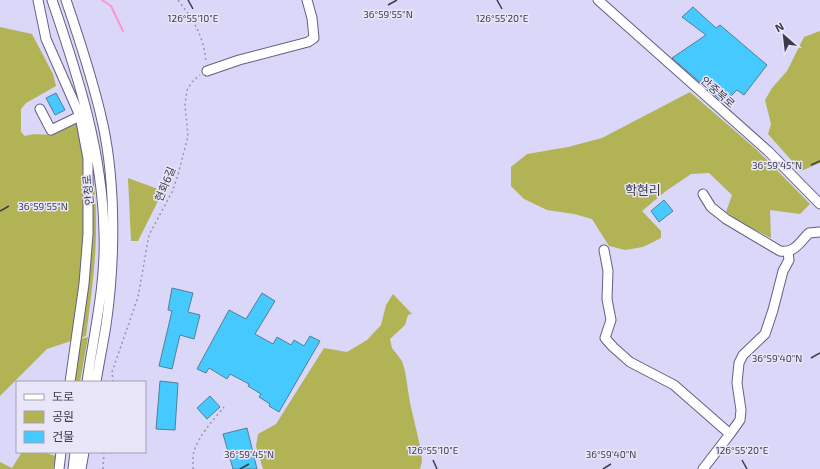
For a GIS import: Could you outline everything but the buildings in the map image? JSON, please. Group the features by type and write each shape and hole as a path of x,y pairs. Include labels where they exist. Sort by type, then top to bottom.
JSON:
{"street":[{"path":"38,0 46,39 84,114 88,159 88,234 84,284 70,381"},
{"name":"안청로","path":"52,0 96,153 104,234 103,278 87,381"},
{"name":"안청로","path":"66,0 80,42 103,125 111,176 113,221 111,277 106,324 96,381"},
{"path":"207,71 238,60 308,42 314,38 307,0"},
{"name":"안중북로","path":"598,0 768,151 820,204"},
{"path":"40,109 51,130 84,114"},
{"path":"703,194 711,207 726,219 780,251 788,252 793,249 808,233 820,232"},
{"path":"604,250 608,272 607,299 611,320 605,338 630,362 674,385 730,434"},
{"path":"703,469 740,420 741,410 737,383 739,363 743,355 765,334 783,271 789,260 788,252"},
{"path":"59,469 61,453"},
{"path":"73,469 75,453"},
{"path":"81,469 84,453"}],"path":[{"path":"178,0 194,21 205,48 207,71"},
{"name":"현화6길","path":"113,381 112,372 138,297 149,235 172,192 185,149 188,136 185,105 187,90 192,82 207,71"},
{"path":"193,469 193,455 197,445 206,430 224,407"},
{"path":"103,469 104,453"}],"green space":[{"path":"0,27 32,34 53,74 56,86 26,103 21,109 21,132 25,136 32,134 50,134 83,120 90,156 96,205 96,247 86,336 47,349 0,396"},
{"path":"820,31 820,163 801,171 768,134 771,124 765,100 772,88 787,71 804,37"},
{"path":"690,92 757,150 810,204 800,214 770,210 771,238 747,226 726,212 732,195 709,173 691,174 666,191 642,211 661,231 661,238 643,247 625,250 609,246 592,219 574,214 547,210 524,199 511,186 511,167 527,154 568,147 602,138"},
{"path":"128,178 163,191 138,241 131,241"},
{"path":"393,294 412,314 408,315 405,325 390,339 392,348 402,361 405,371 410,403 421,450 422,462 420,469 263,469 256,446 258,434 276,424 324,348 347,352 367,340 381,325 386,305"},
{"path":"88,337 80,381 72,381 77,340"},
{"path":"21,453 46,453 56,456 53,469 0,469 0,462 12,468"}],"waterway":[{"path":"102,0 111,6 123,31"}],"district":[{"name":"학현리","path":"643,190"}]}
